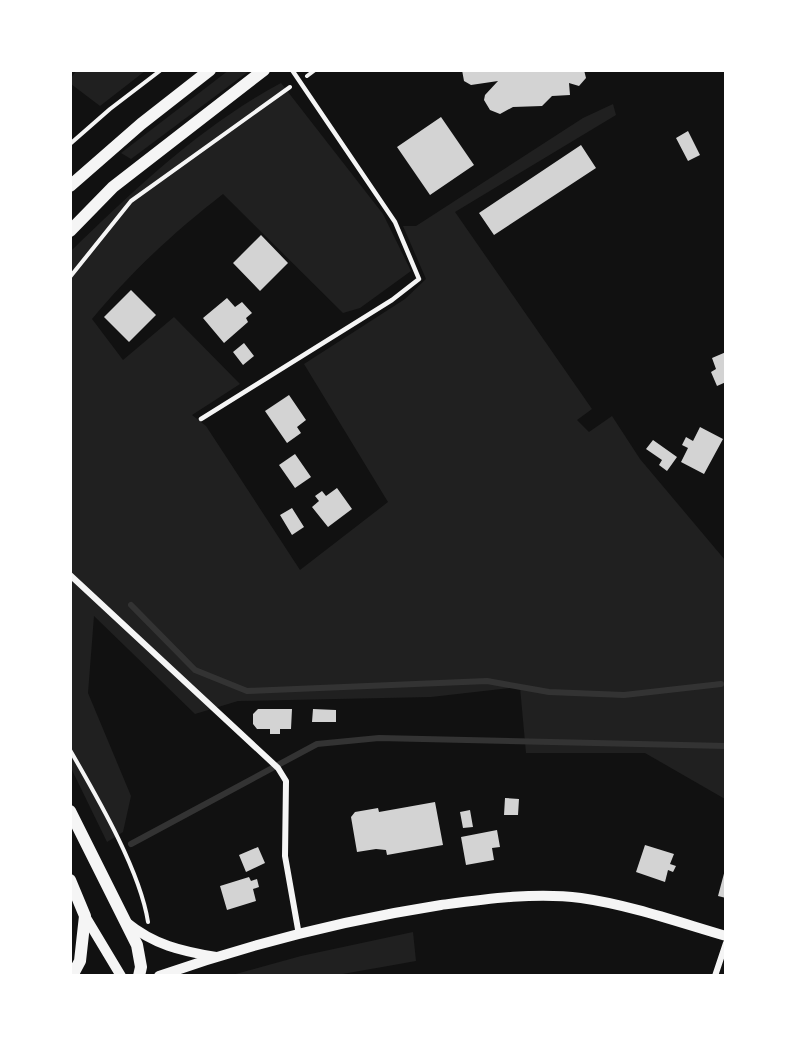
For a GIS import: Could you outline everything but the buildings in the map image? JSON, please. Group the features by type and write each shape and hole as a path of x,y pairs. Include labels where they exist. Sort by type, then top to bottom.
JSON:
{"main road":[{"path":"70,186 141,124 210,70"},
{"path":"70,231 113,187 264,70"},
{"path":"70,811 137,945 141,967 139,975"},
{"path":"70,880 85,916 81,961 72,975"}],"street":[{"path":"70,575 278,768 286,782 285,856 299,935"},
{"path":"159,975 299,935 415,909 483,899 579,898 619,906 726,936"},
{"path":"85,916 121,975"},
{"path":"124,920 155,943 181,951 220,957"},
{"path":"715,975 726,943"}],"lane":[{"path":"201,419 392,300 419,279 395,222 292,70"}],"path":[{"path":"70,144 110,109 161,70"},
{"path":"70,278 131,201 315,70"}],"shaded area":[{"path":"77,70 145,71 100,106 71,84 71,78"},
{"path":"229,70 249,71 131,159 121,153"},
{"path":"281,83 383,214 411,271 360,308 343,313 223,194 154,253 92,319 123,360 174,317 240,384 192,415 206,426 300,570 388,502 304,364 405,299 426,279 403,226 416,226 583,118 613,104 616,115 455,212 592,409 577,420 589,432 612,416 640,459 725,560 725,799 645,753 526,753 520,687 431,697 238,701 195,714 94,616 88,693 131,796 123,832 107,842 71,768 71,251 144,182 196,139 223,119"},
{"path":"413,932 416,961 337,975 232,975 301,956"}],"waterway":[{"path":"131,605 195,670 247,691 487,681 549,692 624,695 721,684"},
{"path":"131,844 317,744 379,738 726,746"}]}
